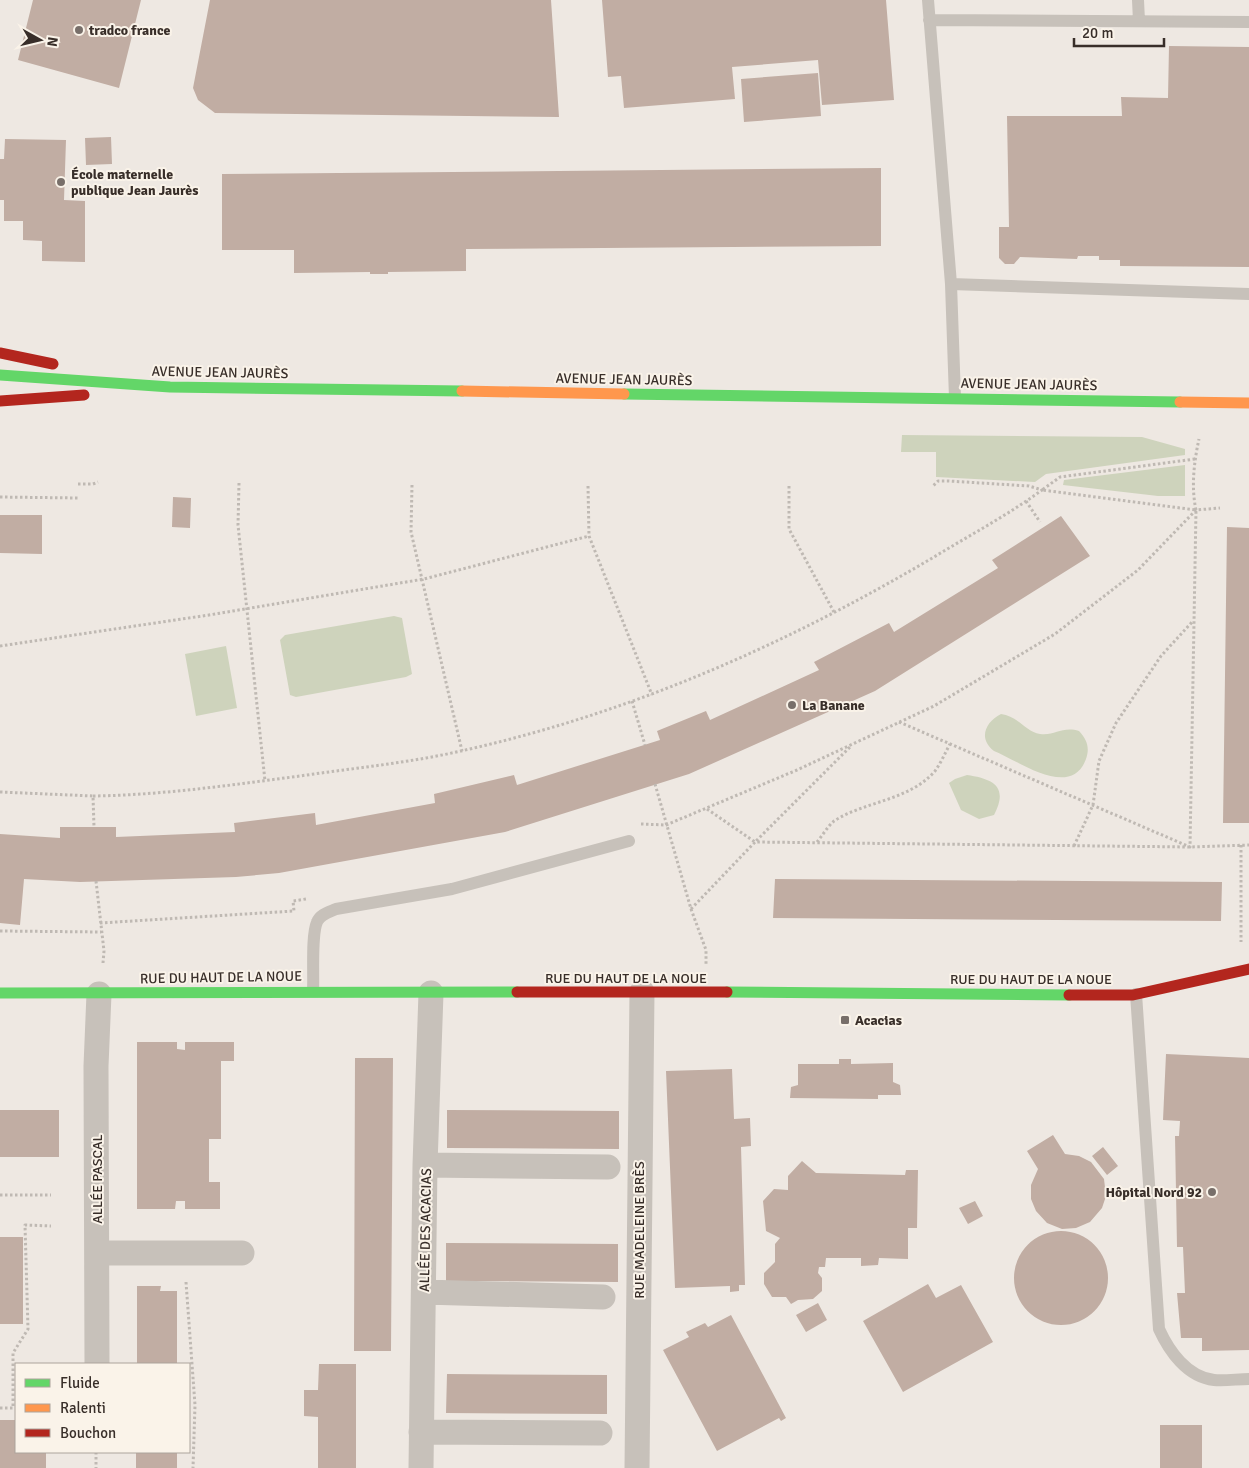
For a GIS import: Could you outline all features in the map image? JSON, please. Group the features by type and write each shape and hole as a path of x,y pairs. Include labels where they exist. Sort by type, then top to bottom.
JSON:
{"main road":[{"path":"0,353 170,387"},
{"name":"AVENUE JEAN JAURÈS","path":"0,375 170,387 1249,403"},
{"path":"0,402 170,387"},
{"name":"RUE DU HAUT DE LA NOUE","path":"0,993 100,994 313,991 431,993 1136,994 1244,970"}],"street":[{"name":"RUE MADELEINE BRÈS","path":"637,1468 642,992"},
{"name":"ALLÉE DES ACACIAS","path":"421,1468 425,1165 431,993"},
{"name":"ALLÉE PASCAL","path":"97,1363 96,1066 100,994"},
{"path":"425,1165 608,1167"},
{"path":"97,1253 132,1255 185,1252 242,1253"},
{"path":"424,1292 603,1297"},
{"path":"421,1432 600,1433"}],"lane":[{"path":"928,0 951,284 955,398"},
{"path":"1138,0 1138,21"},
{"path":"929,20 1249,22"},
{"path":"951,284 1249,294"},
{"path":"313,991 317,921 324,914 336,908 452,888 629,841"},
{"path":"1136,994 1159,1329 1168,1350 1193,1373 1212,1380 1249,1379"}],"path":[{"path":"1190,847 1196,510 1193,499 1195,460 1199,439"},
{"path":"0,792 129,796 266,781 422,759 462,751 587,717 697,678 835,614 1026,501 1060,477 1195,460"},
{"path":"933,486 938,481 1029,486 1042,490 1196,510 1220,508"},
{"path":"78,484 98,482"},
{"path":"239,483 238,525 266,781"},
{"path":"412,485 411,532 424,579 462,751"},
{"path":"588,486 589,536 652,695"},
{"path":"789,486 789,529 835,614"},
{"path":"0,497 79,498"},
{"path":"1026,501 1040,522"},
{"path":"639,824 666,825 934,706 1055,634 1138,570 1196,510"},
{"path":"0,646 247,609 424,579 589,536"},
{"path":"1074,846 1094,805 1099,761 1116,723 1160,656 1194,620"},
{"path":"632,701 645,745"},
{"path":"899,722 1190,847"},
{"path":"691,909 754,842 854,743"},
{"path":"817,843 833,822 857,810 897,796 922,782 935,771 950,744"},
{"path":"655,784 691,909 706,952 706,992"},
{"path":"93,796 94,827"},
{"path":"707,808 754,842 1190,847 1249,845"},
{"path":"1241,845 1244,970"},
{"path":"96,881 100,932 104,951 100,994"},
{"path":"100,923 294,911 293,900 311,898"},
{"path":"0,931 100,932"},
{"path":"0,1195 51,1195"},
{"path":"0,1408 13,1408 13,1353 28,1329 25,1225 51,1226"},
{"path":"185,1252 195,1405 193,1468"},
{"path":"96,1453 96,1468"}],"green space":[{"path":"902,435 1142,437 1185,449 1185,455 1046,474 1035,482 936,477 936,452 901,452"},
{"path":"1185,465 1185,496 1158,496 1063,485 1064,480"},
{"path":"394,616 402,618 412,674 406,677 296,697 290,695 280,640 285,635"},
{"path":"226,646 237,708 196,716 185,654"},
{"path":"1001,714 1007,715 1035,733 1050,734 1063,730 1079,731 1086,741 1088,751 1079,771 1069,776 1057,777 1044,774 994,751 986,741 985,736 991,721"},
{"path":"967,775 984,779 996,786 1000,797 994,815 979,819 961,810 949,783"}],"building":[{"name":"tradco france","path":"33,0 141,0 119,88 18,60"},
{"path":"210,0 551,0 559,117 215,113 198,100 193,88"},
{"path":"602,0 886,0 894,100 822,105 818,60 732,67 735,99 624,108 621,76 608,77"},
{"path":"1169,46 1249,47 1249,267 1120,266 1120,260 1099,260 1099,256 1078,256 1077,259 1020,257 1014,264 1005,264 999,258 999,227 1009,227 1007,116 1122,116 1121,97 1168,98"},
{"path":"818,73 821,116 744,122 741,79"},
{"path":"111,137 112,164 86,165 85,138"},
{"path":"5,139 66,140 64,200 85,201 85,262 42,261 42,241 23,240 23,221 4,221 4,200 0,200 0,159 4,159"},
{"path":"881,168 881,246 466,249 466,271 388,272 388,274 370,274 370,272 294,273 294,250 222,250 222,174"},
{"path":"173,497 191,498 190,528 172,527"},
{"path":"0,515 42,515 42,554 0,553"},
{"name":"La Banane","path":"1061,516 1090,556 875,691 689,774 505,832 279,873 236,877 80,882 24,879 20,925 0,923 0,834 60,838 60,827 116,827 116,837 235,832 234,823 315,813 316,825 435,803 434,794 514,775 517,785 660,740 657,731 706,711 710,720 819,670 814,662 889,623 894,632 998,568 992,560"},
{"path":"1227,527 1249,528 1249,823 1223,823"},
{"path":"775,879 1222,882 1221,921 773,918"},
{"path":"137,1042 177,1042 177,1049 185,1050 185,1042 234,1042 234,1061 221,1061 221,1139 209,1139 209,1182 220,1182 220,1209 185,1209 185,1201 176,1201 175,1209 137,1209"},
{"name":"Hôpital Nord 92","path":"1166,1054 1249,1058 1249,1350 1202,1351 1202,1338 1181,1338 1177,1293 1185,1293 1183,1247 1177,1247 1175,1136 1179,1136 1180,1121 1163,1120"},
{"path":"355,1058 393,1058 391,1351 354,1351"},
{"path":"839,1059 851,1059 851,1064 893,1063 893,1082 900,1085 901,1095 878,1095 878,1099 790,1098 791,1087 798,1085 798,1064 839,1064"},
{"path":"732,1069 734,1119 750,1118 751,1146 741,1147 745,1285 739,1285 739,1291 730,1292 730,1286 675,1288 666,1071"},
{"path":"0,1110 59,1110 59,1157 0,1157"},
{"path":"447,1110 619,1111 619,1149 447,1148"},
{"path":"1053,1135 1065,1154 1079,1156 1091,1162 1104,1179 1106,1196 1102,1208 1090,1222 1076,1228 1062,1229 1047,1223 1036,1211 1031,1199 1031,1185 1038,1169 1027,1151"},
{"path":"1103,1147 1118,1166 1107,1175 1092,1156"},
{"path":"802,1161 816,1173 905,1175 906,1170 918,1170 917,1228 908,1228 908,1259 879,1258 878,1265 861,1266 861,1258 826,1258 825,1267 819,1267 818,1273 822,1278 822,1291 813,1299 798,1300 791,1304 786,1297 772,1297 764,1284 764,1273 775,1262 775,1244 780,1238 766,1231 763,1201 774,1189 788,1190 788,1176"},
{"path":"975,1201 983,1216 968,1224 959,1208"},
{"path":"1061,1231 1079,1234 1094,1245 1105,1260 1108,1278 1105,1296 1094,1311 1079,1322 1061,1325 1043,1322 1028,1311 1017,1296 1014,1278 1017,1260 1028,1245 1043,1234"},
{"path":"0,1237 23,1237 23,1324 0,1324"},
{"path":"446,1243 618,1244 618,1282 446,1281"},
{"path":"928,1284 936,1298 961,1285 993,1342 903,1392 863,1321"},
{"path":"137,1286 161,1286 160,1291 177,1291 177,1363 137,1363"},
{"path":"818,1303 827,1320 806,1332 796,1315"},
{"path":"731,1315 786,1418 781,1421 779,1418 717,1451 663,1350 689,1337 686,1332 705,1323 708,1327"},
{"path":"319,1364 356,1364 356,1468 318,1468 318,1417 304,1416 304,1390 318,1390"},
{"path":"447,1374 607,1375 607,1414 446,1413"},
{"path":"0,1420 15,1420 15,1453 46,1453 46,1468 0,1468"},
{"path":"1160,1425 1202,1425 1202,1468 1160,1468"},
{"path":"136,1453 177,1453 177,1468 136,1468"}],"traffic: fast":[{"path":"0,375 170,387 462,391"},
{"path":"624,394 1180,402"},
{"path":"0,993 517,992"},
{"path":"727,992 1069,995"}],"traffic: slow":[{"path":"462,391 624,394"},
{"path":"1180,402 1249,403"}],"traffic: jam":[{"path":"0,353 53,364"},
{"path":"0,401 84,395"},
{"path":"1069,995 1133,995 1249,969"},
{"path":"517,992 727,992"}],"place":[{"name":"tradco france","path":"79,30"},
{"name":"École maternelle publique Jean Jaurès","path":"61,182"},
{"name":"La Banane","path":"792,705"},
{"name":"Acacias","path":"845,1020"},
{"name":"Hôpital Nord 92","path":"1212,1192"}]}
